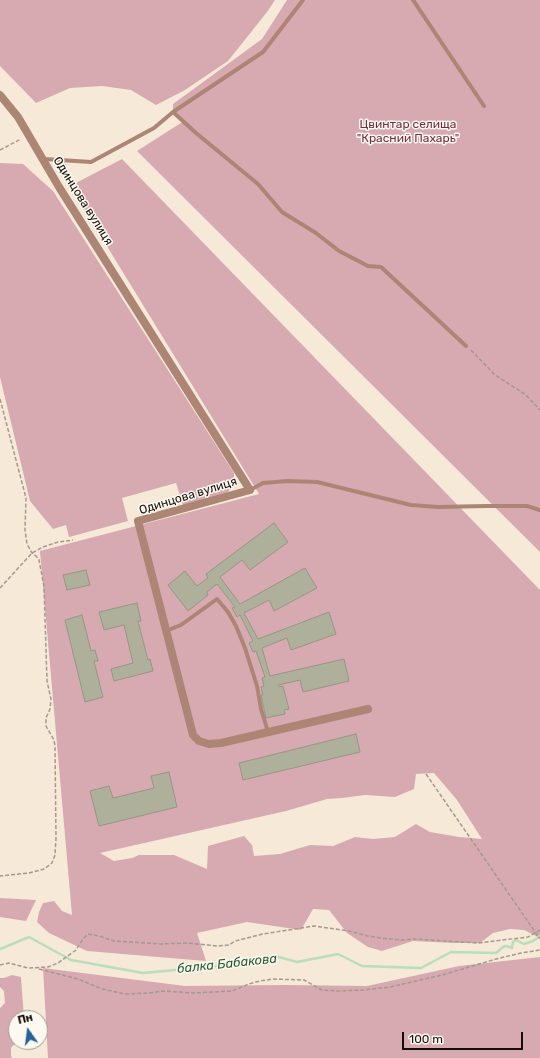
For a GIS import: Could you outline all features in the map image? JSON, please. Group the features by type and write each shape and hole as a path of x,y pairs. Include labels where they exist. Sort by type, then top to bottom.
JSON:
{"street":[{"name":"Одинцова вулиця","path":"0,95 18,117 63,194 250,490 138,521 193,735 199,741 209,744 221,743 368,709"}],"lane":[{"path":"42,159 92,162 154,128 174,112 263,52 303,0"},
{"path":"413,0 484,106"},
{"path":"174,112 196,133 258,184 282,212 316,233 339,251 368,266 381,267 466,346"},
{"path":"250,490 263,483 288,481 318,482 411,505 438,507 527,506 540,510"},
{"path":"166,631 181,625 217,599 228,612 236,626 245,648 257,686 260,709 268,732"}],"path":[{"path":"0,150 28,136"},
{"path":"466,346 495,375 526,395 540,410"},
{"path":"0,399 26,498 25,530 27,544 32,553 40,560 44,586 48,681 51,699 50,709 46,718 46,726 54,740 55,746 56,838 55,855 52,863 44,869 29,873 0,876"},
{"path":"0,588 32,553 43,547 58,542 73,540"},
{"path":"426,774 540,939"},
{"path":"0,965 9,963 28,968 48,967 58,963 76,950 88,934 114,941 161,944 187,943 218,946 264,934 314,926 349,931 368,936 402,940 414,939 478,943 528,937 536,934 540,930"},
{"path":"37,968 78,979 102,989 125,994 162,991 232,991 249,984 273,979 304,980 322,990 338,991 390,987 442,976 465,968 521,953 540,950"}],"green space":[{"path":"0,0 275,0 228,61 185,90 156,105 131,90 102,86 70,88 36,103 0,66"},
{"name":"Цвинтар селища \"Красний Пахарь\"","path":"287,0 540,0 540,552 137,151 184,121 173,112 173,104 262,39"},
{"path":"122,159 540,590 540,938 524,930 510,929 493,933 480,943 413,941 382,951 368,947 347,933 329,910 313,909 301,930 247,922 197,933 206,961 87,951 49,933 37,922 43,903 54,901 62,911 72,915 40,551 259,494 70,186","holes":["434,773 457,800 482,839 430,832 416,824 395,837 373,839 355,837 333,846 310,845 280,854 254,856 252,845 244,836 208,846 207,869 174,855 139,855 132,858 114,861 100,853 286,811 327,799 365,795 395,797 414,789 416,774"]},
{"path":"0,163 23,164 53,191 234,473 234,485 227,493 183,505 176,483 122,498 128,521 69,537 66,525 53,529 30,501 0,377"},
{"path":"0,898 36,900 26,921 0,917"},
{"path":"540,957 540,1058 48,1058 48,1010 45,1010 43,968 185,986 367,986 459,966"},
{"path":"12,975 21,977 23,1010 8,1010 8,1050 11,1050 12,1058 0,1058 0,1008 5,1003 4,991 0,987 0,978"}],"building":[{"path":"274,523 288,542 250,570 242,560 220,577 240,604 305,568 317,588 274,611 269,600 244,613 258,639 329,612 336,634 291,650 287,638 262,648 270,676 344,659 349,681 303,692 300,680 278,685 279,687 283,686 289,709 284,710 285,714 266,718 261,695 263,695 261,687 264,686 262,678 265,677 256,651 253,652 249,643 253,641 240,615 237,617 232,608 235,607 217,584 207,592 208,595 188,611 168,585 185,571 197,586 208,578 206,574"},
{"path":"86,570 90,585 67,590 63,575"},
{"path":"137,603 141,621 138,621 148,660 150,659 153,671 114,681 111,669 133,663 124,625 104,630 99,612"},
{"path":"82,615 91,651 95,650 98,661 94,661 103,697 85,702 65,620"},
{"path":"356,734 360,752 243,780 239,763"},
{"path":"169,772 177,807 99,826 90,791 109,786 113,798 154,788 151,776"}],"waterway":[{"name":"балка Бабакова","path":"0,949 29,937 71,960 143,973 255,961 275,956 297,962 338,954 362,966 421,968 451,952 496,953 506,946 512,948 513,942 516,940 524,944 533,941 540,936"}]}
